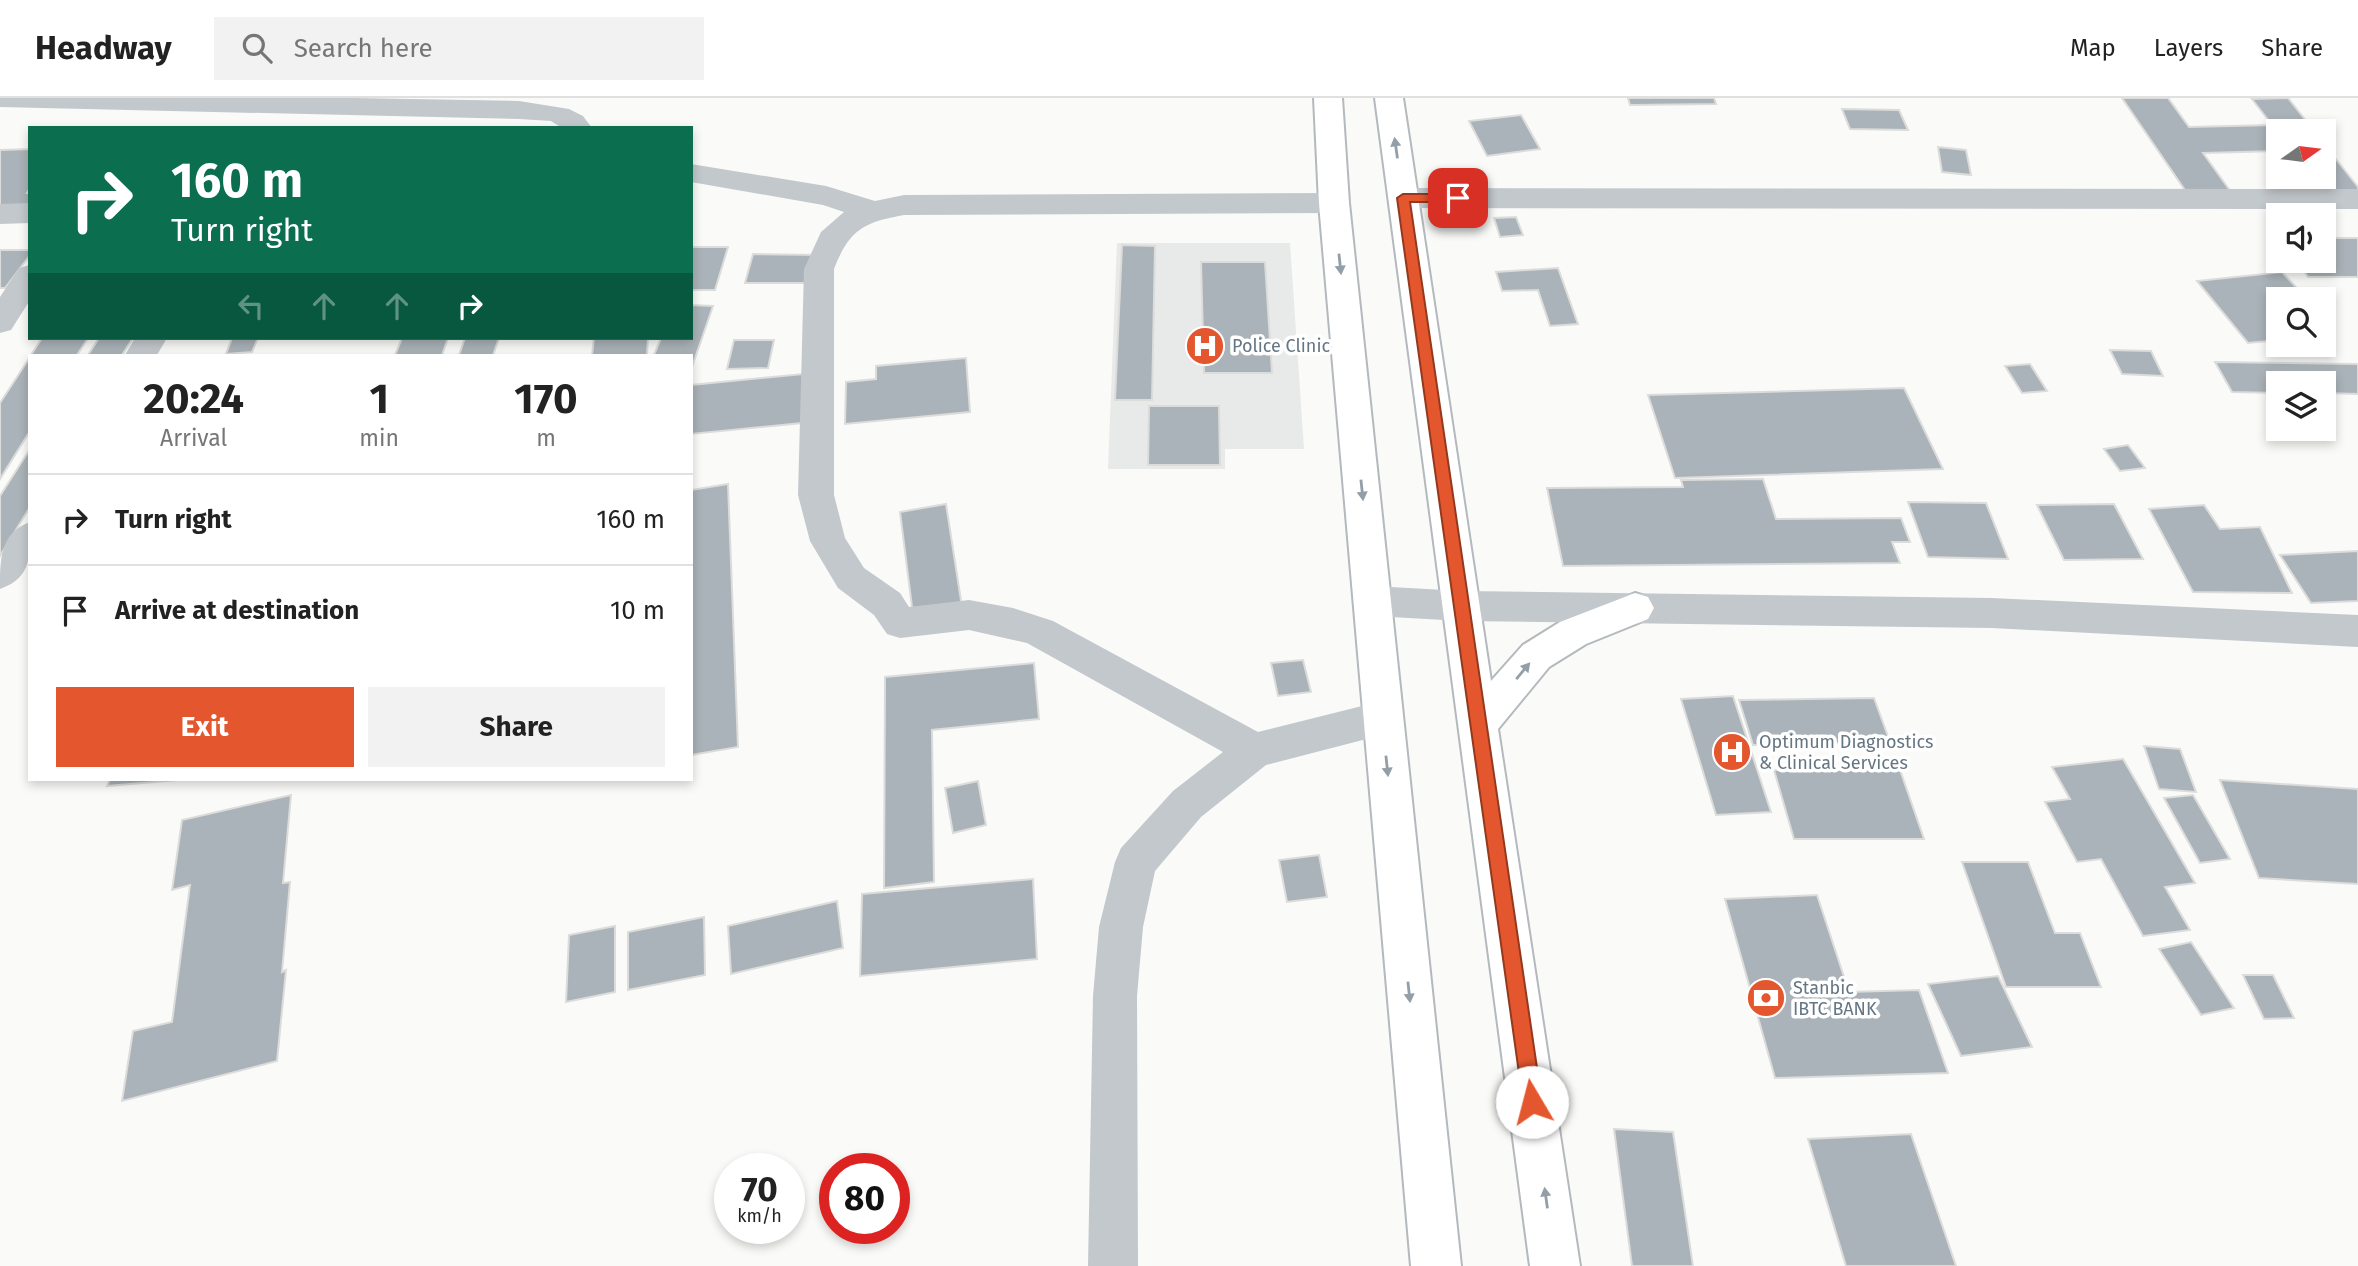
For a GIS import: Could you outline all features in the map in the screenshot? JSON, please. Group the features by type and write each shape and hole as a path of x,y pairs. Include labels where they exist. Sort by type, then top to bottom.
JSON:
{"highway":[{"path":"1328,98 1334,203 1436,1266"},
{"path":"1389,98 1555,1266"},
{"path":"1479,723 1536,656 1573,633 1635,608"}],"street":[{"path":"0,99 141,102 283,110 519,110 555,114 573,120 577,126"},
{"path":"125,126 141,102"},
{"path":"693,173 826,196 871,210"},
{"path":"1403,198 2358,199"},
{"path":"1255,750 1040,632 1013,623 969,615 900,623 887,604 851,578 828,541 816,495 819,269 827,244 841,226 871,210 904,205 1334,203"},
{"path":"0,214 28,213"},
{"path":"0,322 28,278"},
{"path":"0,574 28,539"},
{"path":"1373,601 1462,606 1992,613 2358,632"},
{"path":"1113,1266 1115,996 1121,927 1136,862 1187,804 1255,750 1382,718"}],"shaded area":[{"name":"Police Clinic","path":"1117,243 1290,243 1304,449 1225,449 1225,469 1108,469"}],"building":[{"path":"1628,98 1714,98 1716,104 1630,105"},
{"path":"2122,98 2168,98 2189,127 2266,125 2266,151 2203,153 2231,192 2187,193"},
{"path":"2288,98 2305,119 2267,119 2252,99"},
{"path":"1842,109 1899,110 1908,130 1850,129"},
{"path":"1521,115 1540,149 1487,156 1469,121"},
{"path":"1938,147 1966,150 1971,175 1942,172"},
{"path":"28,149 28,208 0,208 0,150"},
{"path":"2336,159 2358,187 2358,195 2322,195 2317,189 2336,189"},
{"path":"1516,217 1523,235 1500,237 1494,218"},
{"path":"2336,238 2358,238 2358,277 2308,277 2305,273 2336,273"},
{"path":"1122,245 1155,246 1152,400 1115,400"},
{"path":"693,247 728,247 715,290 693,290"},
{"path":"0,250 28,250 28,258 5,288 0,288"},
{"path":"753,254 819,255 813,283 745,283"},
{"path":"1201,262 1265,262 1272,373 1204,373"},
{"path":"1558,268 1578,324 1550,326 1538,290 1502,291 1496,272"},
{"path":"2283,273 2296,287 2266,287 2266,341 2248,343 2197,281"},
{"path":"693,305 713,306 693,364 693,354 654,354 660,340 693,340"},
{"path":"41,340 87,340 78,354 32,354"},
{"path":"98,340 132,340 123,354 89,354"},
{"path":"231,340 257,340 252,352 226,354"},
{"path":"401,340 447,340 442,354 395,354"},
{"path":"464,340 498,340 493,354 459,354"},
{"path":"594,340 648,340 647,354 592,354"},
{"path":"734,340 774,340 768,368 727,369"},
{"path":"2110,350 2151,351 2163,376 2122,374"},
{"path":"966,358 970,412 845,424 846,382 876,379 876,366"},
{"path":"28,360 28,434 0,479 0,403"},
{"path":"2215,362 2358,364 2358,394 2336,393 2336,371 2266,371 2266,393 2232,392"},
{"path":"2030,364 2047,391 2022,393 2005,366"},
{"path":"803,374 802,423 693,434 693,385"},
{"path":"1904,388 1943,469 1675,478 1648,395"},
{"path":"1149,406 1219,406 1220,465 1148,465"},
{"path":"2128,445 2145,468 2120,471 2104,449"},
{"path":"28,452 28,510 0,556 0,496"},
{"path":"1763,479 1776,519 1901,518 1910,542 1892,542 1900,563 1563,566 1547,488 1683,487 1681,480"},
{"path":"728,484 738,747 693,755 693,490"},
{"path":"1908,502 1986,503 2008,559 1928,557"},
{"path":"946,504 962,607 913,615 900,512"},
{"path":"2114,504 2143,559 2064,560 2037,505"},
{"path":"2204,505 2220,529 2260,527 2292,593 2193,592 2149,509"},
{"path":"2358,551 2358,601 2311,603 2280,555"},
{"path":"1303,660 1311,692 1278,696 1271,663"},
{"path":"1034,663 1039,719 932,730 934,882 884,888 885,677"},
{"path":"1733,696 1771,812 1716,815 1681,699"},
{"path":"1874,698 1890,742 1753,745 1739,700"},
{"path":"2144,746 2180,749 2196,792 2159,789"},
{"path":"2123,759 2195,883 2165,887 2190,930 2143,936 2101,859 2077,862 2045,802 2070,799 2052,767"},
{"path":"1774,770 1900,770 1924,839 1794,839"},
{"path":"2220,780 2358,789 2358,884 2259,878"},
{"path":"109,781 166,781 107,786"},
{"path":"978,781 986,825 953,833 945,788"},
{"path":"291,795 283,883 290,882 282,972 286,970 277,1061 122,1101 133,1031 172,1022 190,885 172,890 182,820"},
{"path":"2193,795 2230,859 2200,863 2164,798"},
{"path":"1319,855 1327,897 1287,902 1279,860"},
{"path":"1962,862 2028,862 2055,933 2080,933 2101,987 2006,987"},
{"path":"1033,879 1037,959 860,976 862,894"},
{"path":"1817,895 1849,992 1919,990 1948,1073 1775,1078 1725,899"},
{"path":"837,901 843,948 731,974 728,926"},
{"path":"704,917 705,975 628,990 628,932"},
{"path":"615,926 615,992 566,1002 569,935"},
{"path":"2191,942 2234,1008 2201,1015 2159,949"},
{"path":"2243,975 2273,975 2294,1018 2264,1019"},
{"path":"1998,976 2032,1047 1961,1056 1928,984"},
{"path":"1614,1129 1673,1132 1693,1266 1632,1266"},
{"path":"1911,1134 1956,1266 1846,1266 1808,1139"}],"place":[{"name":"Police Clinic","path":"1205,346"},
{"name":"Optimum Diagnostics & Clinical Services","path":"1732,752"},
{"name":"Stanbic IBTC BANK","path":"1766,998"}],"route":[{"path":"1458,198 1403,198 1532,1102"}]}
